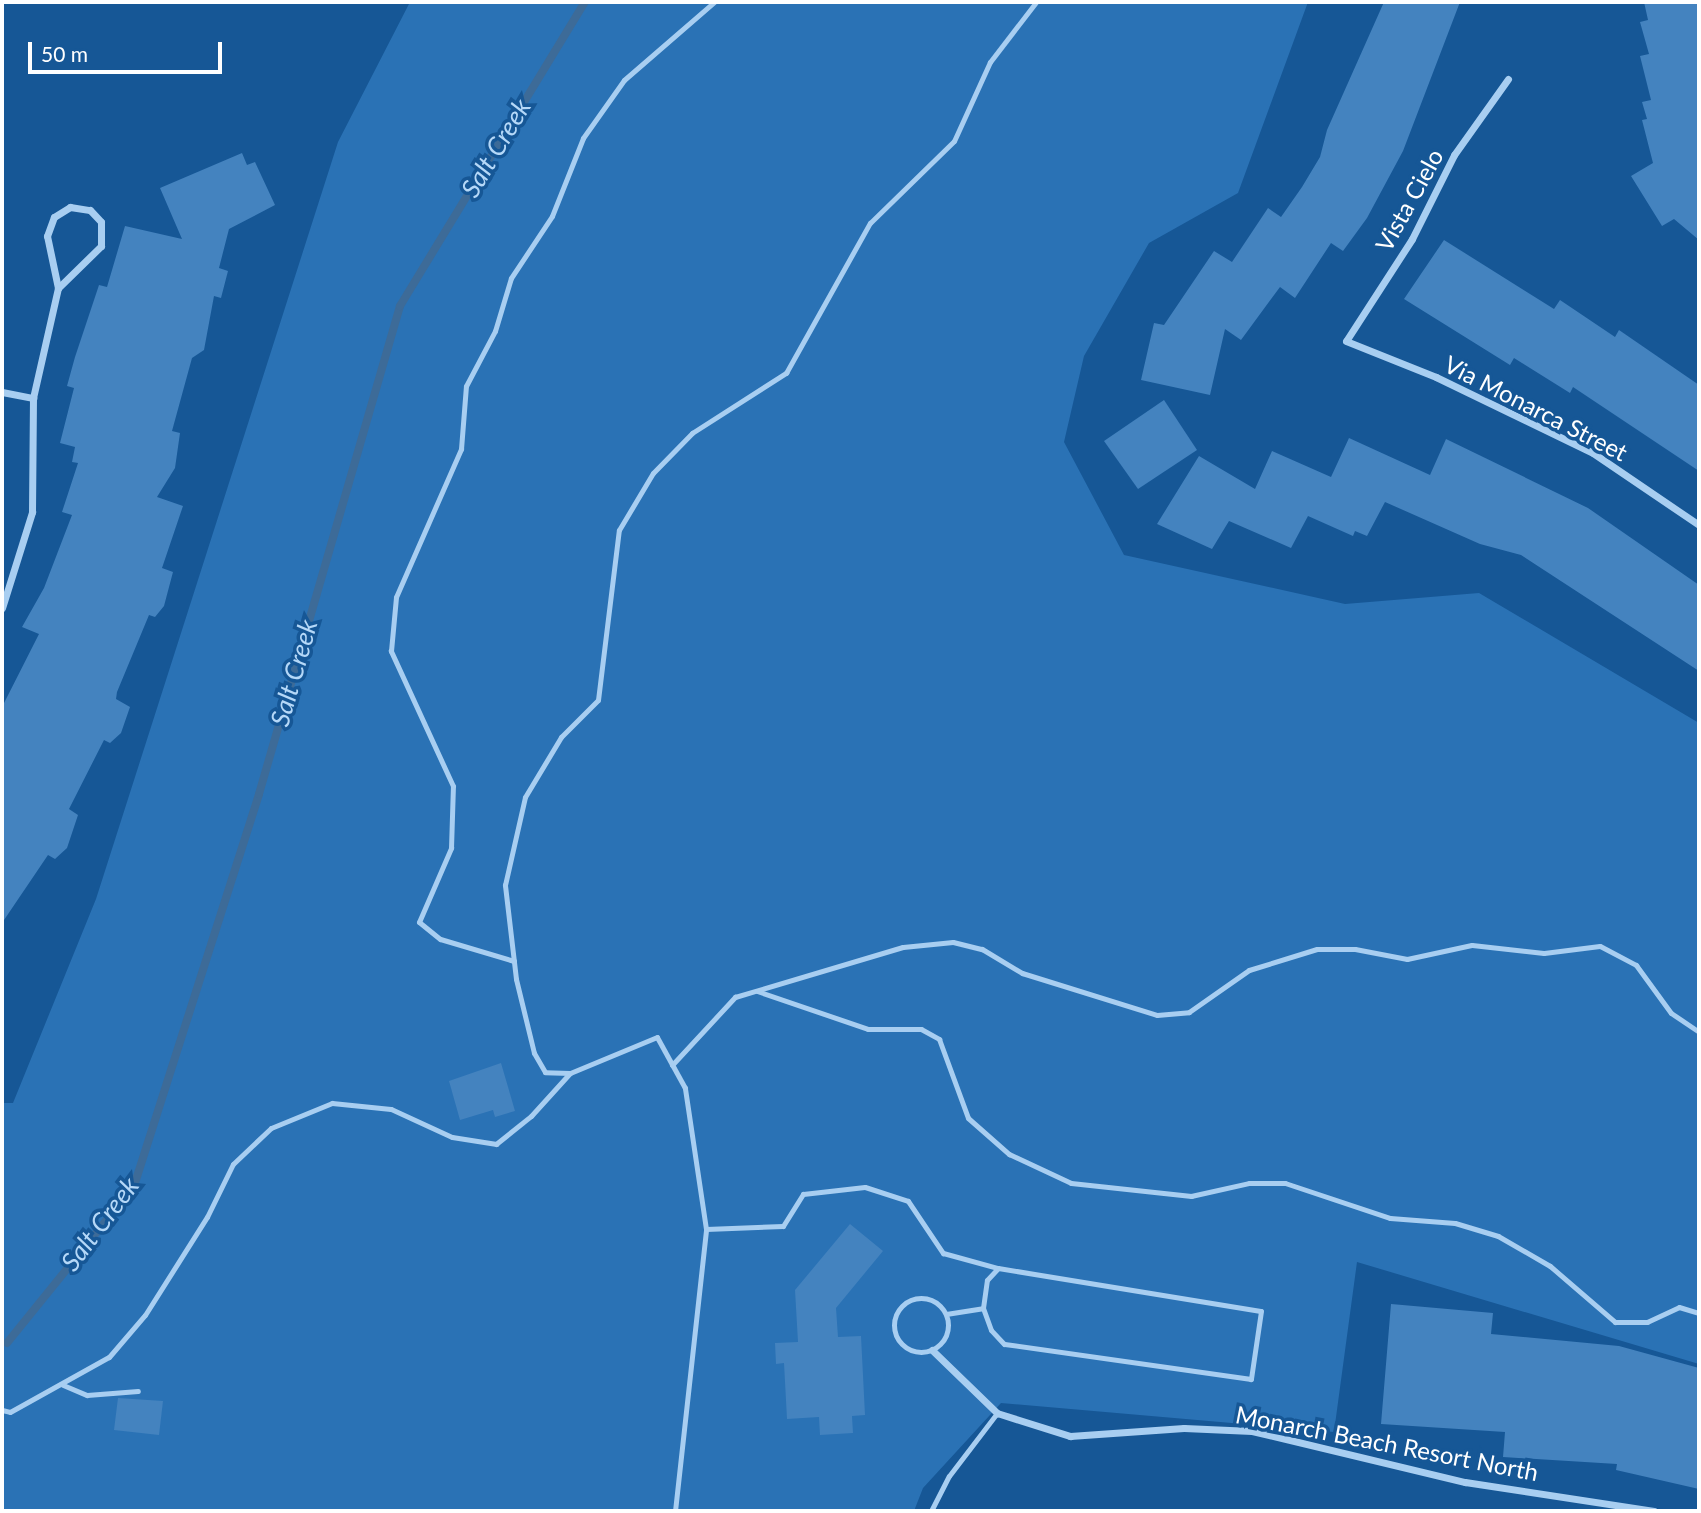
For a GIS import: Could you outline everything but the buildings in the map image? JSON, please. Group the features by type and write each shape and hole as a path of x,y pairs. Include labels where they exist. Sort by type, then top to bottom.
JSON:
{"street":[{"name":"Vista Cielo","path":"1346,341 1412,239 1454,155 1508,79"},
{"path":"2,608 32,512 33,398 58,288 48,254 54,217 70,207 90,210 101,222 101,246 58,288"},
{"name":"Via Monarca Street","path":"1346,341 1436,377 1593,453 1699,526"},
{"path":"2,392 33,398"},
{"name":"Monarch Beach Resort North","path":"932,1350 996,1413 1070,1436 1184,1428 1252,1431 1465,1482 1654,1511"}],"lane":[{"path":"514,961 440,939 419,922 451,848 453,786 391,651 396,597 461,449 466,386 495,331 511,278 552,216 583,138 624,80 714,2"},
{"path":"675,1511 706,1229 685,1088 657,1037 570,1073 545,1072 534,1053 516,979 505,885 525,797 561,737 598,700 619,530 653,473 692,433 786,373 870,223 954,141 990,62 1036,2"},
{"path":"672,1065 735,997 903,947 953,942 982,950 1022,973 1157,1015 1189,1012 1249,970 1317,948 1407,959 1472,945 1544,953 1600,946 1636,965 1671,1013 1699,1032"},
{"path":"757,990 868,1029 921,1029 940,1039 968,1118 1009,1154 1070,1183 1191,1196 1249,1183 1285,1184 1390,1219 1455,1223 1498,1236 1550,1266 1615,1321 1647,1322 1679,1307 1699,1313"},
{"path":"2,1410 9,1412 63,1385 109,1357 145,1315 207,1217 233,1164 271,1128 332,1103 391,1109 453,1137 495,1144 531,1116 570,1073"},
{"path":"706,1229 783,1226 803,1195 865,1187 908,1201 943,1253 998,1268 1261,1311 1251,1379 1004,1344 990,1330 983,1308 987,1280 998,1268"},
{"path":"946,1314 947,1335 932,1350 901,1344 895,1314 921,1297 946,1314 983,1308"},
{"path":"63,1385 87,1395 138,1391"},
{"path":"931,1511 949,1476 996,1413"}],"shaded area":[{"path":"410,2 1308,2 1238,193 1149,243 1084,356 1064,442 1124,555 1345,604 1479,593 1699,723 1699,1364 1357,1262 1334,1432 1001,1403 923,1488 914,1511 2,1511 2,1103 13,1103 96,899 338,142"}],"waterway":[{"name":"Salt Creek","path":"7,1343 134,1186 259,794 400,306 585,2"}]}
